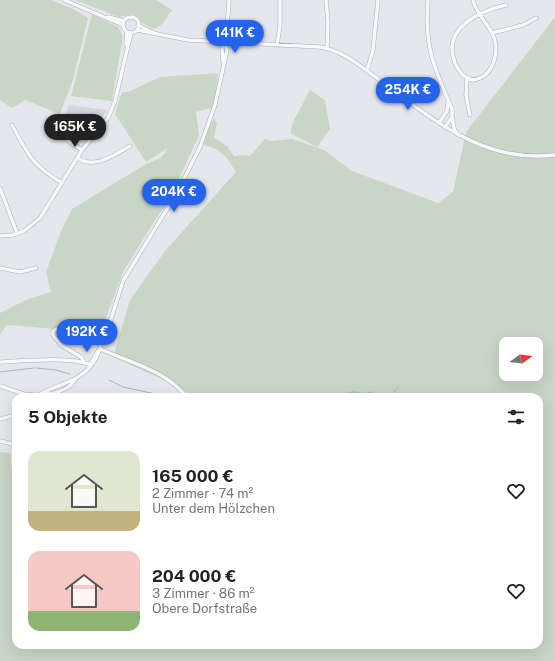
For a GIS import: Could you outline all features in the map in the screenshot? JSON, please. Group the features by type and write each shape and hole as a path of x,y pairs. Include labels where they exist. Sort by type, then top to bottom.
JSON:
{"street":[{"path":"0,236 24,231 40,218 82,150 112,111 129,32 123,23 64,0"},
{"path":"51,393 73,385 76,379 85,373 91,365 95,355 100,349 118,293 128,271 178,191 192,164 214,109 223,64 222,49 226,43 229,0"},
{"path":"277,45 281,19 280,0"},
{"path":"326,0 328,22 327,48"},
{"path":"367,71 373,50 378,0"},
{"path":"428,0 428,46 434,69 452,109 454,128 459,136"},
{"path":"473,0 478,14 492,32 496,52 492,66 481,78 472,80 460,72 454,60 453,43 458,30 478,14 506,5"},
{"path":"123,23 128,18 133,18 137,21 137,30"},
{"path":"492,32 523,25 536,18"},
{"path":"138,25 157,34"},
{"path":"129,32 137,30 188,40 327,48 341,53 444,127 459,136 504,153 531,156 555,155"},
{"path":"467,78 466,95 470,115"},
{"path":"439,123 447,110 448,100"},
{"path":"444,127 452,117"},
{"path":"12,125 33,162 43,172 62,183"},
{"path":"57,129 68,141 82,150"},
{"path":"78,158 82,161 94,162 108,158 130,146"},
{"path":"0,188 17,233"},
{"path":"0,268 20,272 36,268"},
{"path":"68,331 56,329 53,331 53,335 61,345 81,356 84,362"},
{"path":"100,349 168,378 183,393"},
{"path":"0,362 43,360 84,362 91,365"},
{"path":"0,386 21,393"},
{"path":"0,419 12,416"},
{"path":"0,441 12,444"}],"shaded area":[{"path":"69,105 107,110 83,144 64,134 59,128"}],"green space":[{"path":"0,0 51,0 73,9 88,18 73,80 60,114 25,100 12,108 0,100"},
{"path":"75,0 156,0 172,10 162,24 155,29 142,23 139,18 133,14 119,17"},
{"path":"92,14 118,27 123,36 112,101 71,96"},
{"path":"555,17 555,661 0,661 0,452 11,453 12,468 12,649 543,649 543,393 187,393 175,385 113,357 130,300 165,251 236,172 226,157 216,149 202,144 208,127 214,119 217,122 214,138 227,146 234,156 250,156 265,139 271,141 292,139 324,150 352,171 438,203 453,192 466,132"},
{"path":"218,73 216,93 212,108 196,112 199,135 179,179 158,189 172,188 176,191 155,220 123,272 105,320 91,343 68,330 7,325 0,334 0,313 26,300 51,292 46,272 62,229 72,209 146,164 159,158 166,151 167,148 146,162 115,114 122,92 128,92 160,77"},
{"path":"310,90 325,100 330,129 317,147 290,133 294,120"}],"waterway":[{"path":"0,372 34,368"},
{"path":"36,368 56,370 70,374"},
{"path":"109,380 123,387 151,393"},
{"path":"394,393 398,387"},
{"path":"347,393 364,393"},
{"path":"368,393 373,393"}]}
